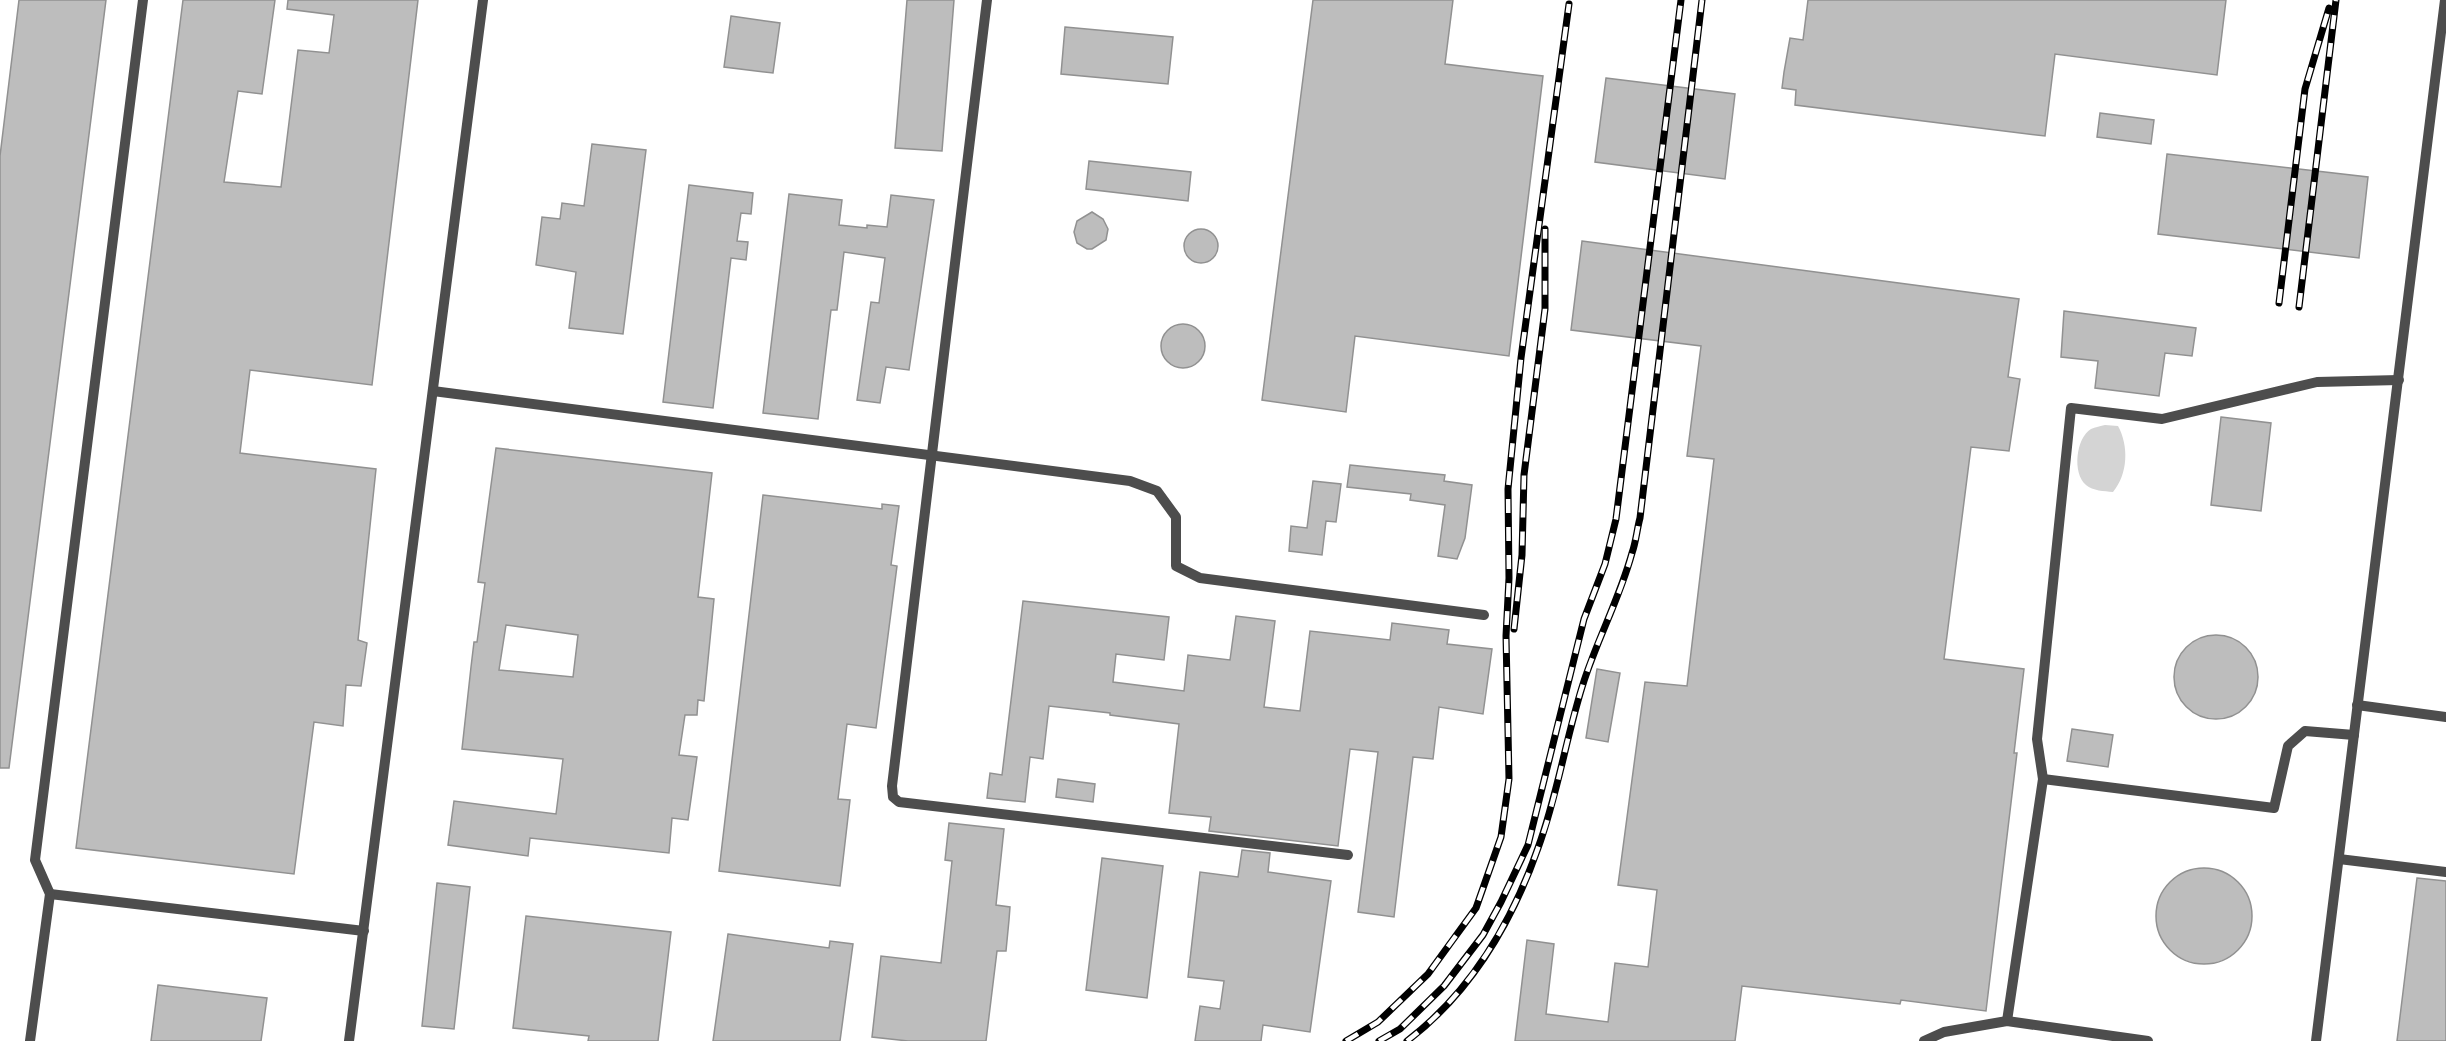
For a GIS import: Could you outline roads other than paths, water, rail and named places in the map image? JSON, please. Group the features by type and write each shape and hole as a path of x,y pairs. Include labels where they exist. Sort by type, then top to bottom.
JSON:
{"lane":[{"path":"30,1041 50,894 35,860 143,0"},
{"path":"349,1041 483,0"},
{"path":"987,0 933,455 920,544 892,786 893,796 899,802 1348,855"},
{"path":"2316,1041 2445,0"},
{"path":"2007,1021 2043,778 2037,739 2071,408 2162,419 2317,382 2399,380"},
{"path":"433,391 1130,481 1157,491 1176,517 1176,566 1200,578 1484,615"},
{"path":"2357,705 2446,717"},
{"path":"2043,778 2274,808 2288,746 2305,731 2354,735"},
{"path":"2339,859 2446,872"},
{"path":"50,894 364,931"},
{"path":"1924,1041 1944,1032 2007,1021 2148,1041"}],"railway":[{"path":"1379,1041 1400,1029 1444,986 1483,935 1528,845 1584,619 1605,564 1616,519 1681,0"},
{"path":"1407,1041 1430,1022 1469,978 1502,929 1515,903 1545,828 1584,681 1633,549 1640,518 1702,0"},
{"path":"2299,307 2336,0"},
{"path":"1346,1041 1378,1022 1428,974 1476,908 1501,837 1509,779 1506,636 1509,578 1508,489 1521,358 1569,4"},
{"path":"2279,303 2305,89 2329,8"},
{"path":"1514,629 1522,555 1524,475 1545,309 1545,229"}]}
